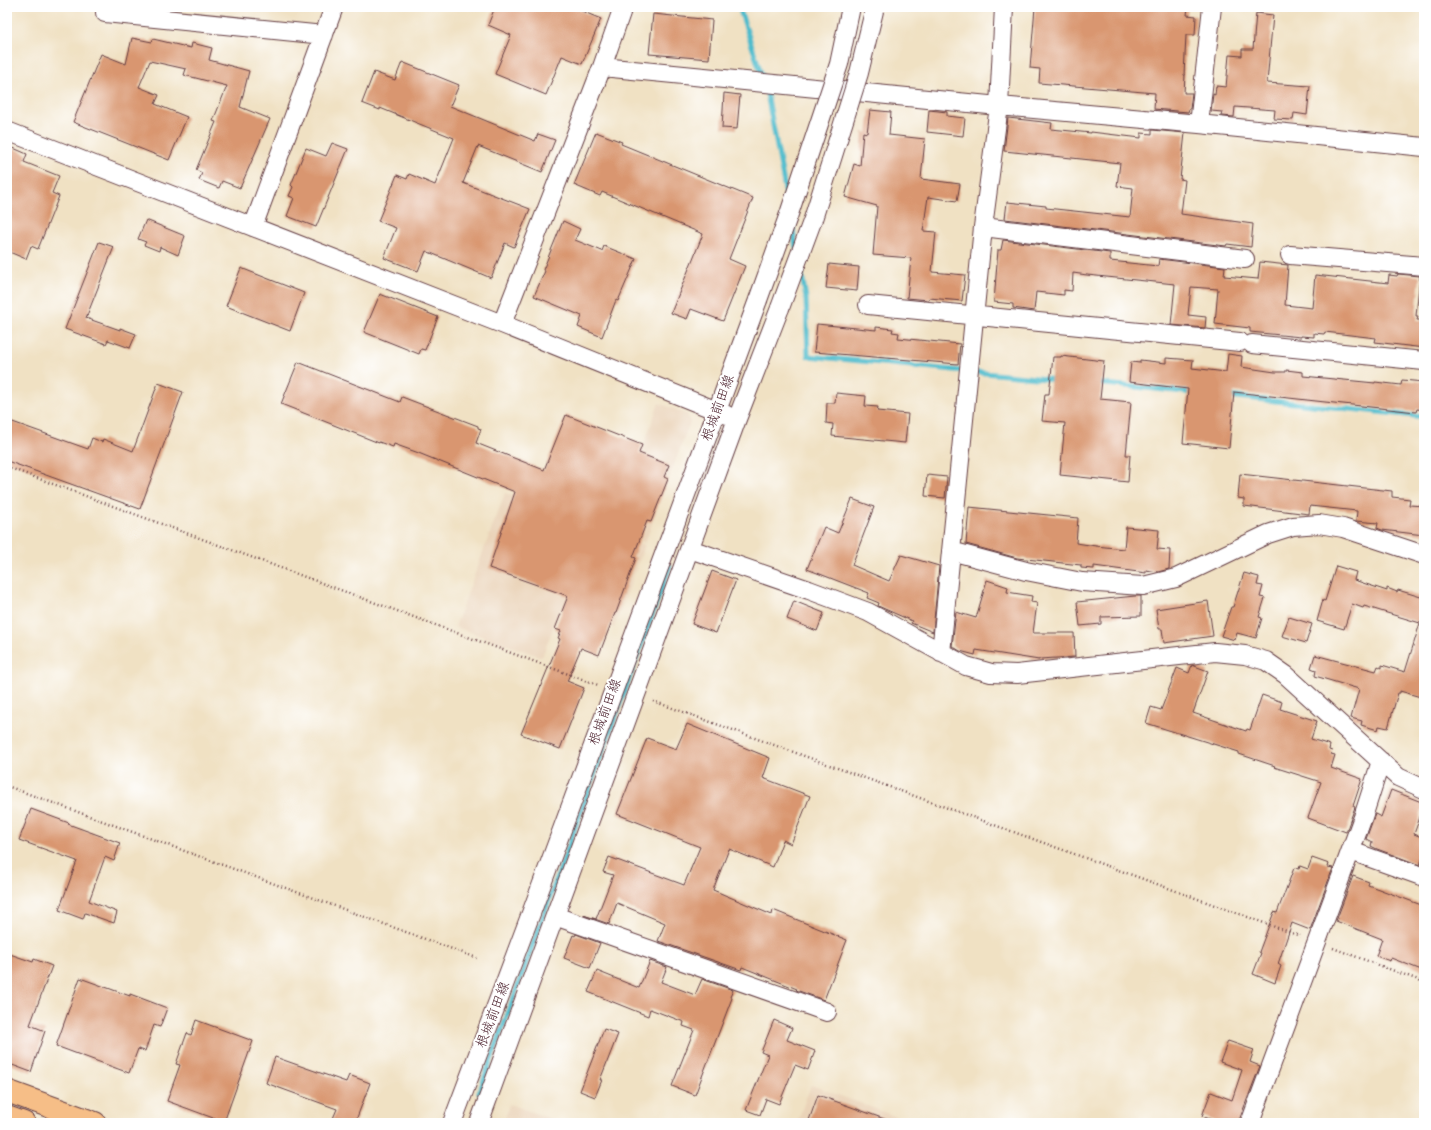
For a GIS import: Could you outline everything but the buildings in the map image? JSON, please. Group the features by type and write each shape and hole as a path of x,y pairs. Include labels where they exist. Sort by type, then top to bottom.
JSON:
{"highway":[{"path":"7,1091 95,1123"},
{"path":"7,1117 24,1123"}],"street":[{"path":"253,227 334,7"},
{"path":"502,324 602,67 623,7"},
{"name":"根城前田線","path":"452,1123 536,901 789,214 839,64 851,7"},
{"name":"根城前田線","path":"480,1123 737,419 813,219 857,81 875,7"},
{"path":"941,653 983,227 999,106 1004,7"},
{"path":"1199,124 1212,7"},
{"path":"106,13 324,34"},
{"path":"602,67 1199,124 1424,148"},
{"path":"7,131 502,324 737,419"},
{"path":"983,227 1245,259"},
{"path":"1290,255 1424,266"},
{"path":"868,305 974,317 1424,361"},
{"path":"951,551 1026,572 1082,582 1143,586 1176,578 1268,534 1293,526 1319,524 1343,528 1424,555"},
{"path":"690,549 868,612 966,666 991,673 1017,674 1215,652 1245,655 1266,661 1286,675 1398,777 1424,789"},
{"path":"1250,1123 1364,817 1381,761"},
{"path":"1351,850 1424,877"},
{"path":"555,916 826,1012"}],"path":[{"path":"7,467 613,691"},
{"path":"637,695 1424,982"},
{"path":"7,786 477,958"}],"shaded area":[{"path":"659,403 687,414 690,422 645,543 612,530"},
{"path":"505,493 645,545 614,628 561,608 542,657 455,627"},
{"path":"811,1085 913,1123 797,1123"},
{"path":"509,1104 563,1123 504,1123"}],"waterway":[{"path":"739,7 766,88 787,200"},
{"path":"792,223 796,247"},
{"path":"801,270 806,298 808,356 1057,380"},
{"path":"1095,383 1194,393"},
{"path":"1228,396 1424,417"},
{"path":"479,1093 670,566"}]}
